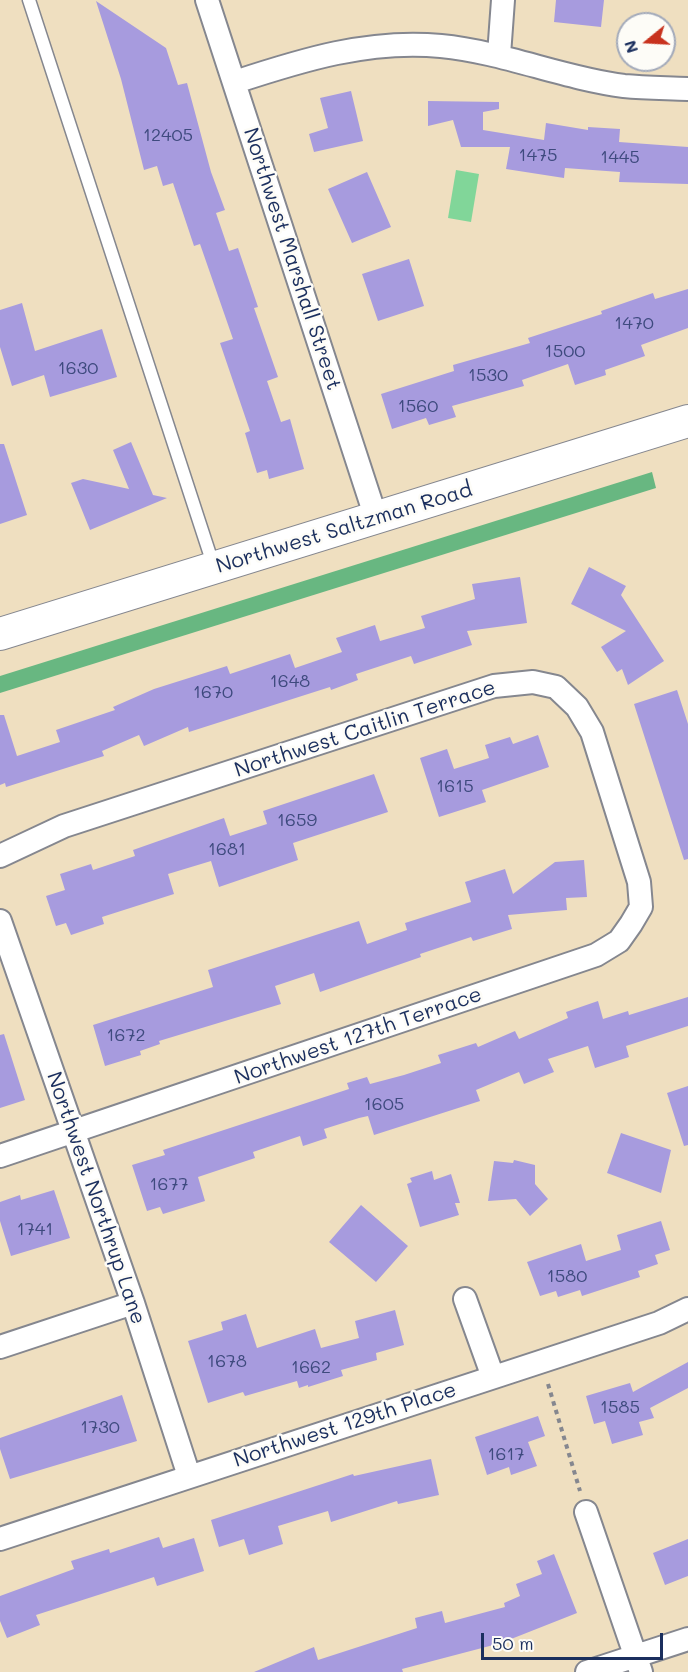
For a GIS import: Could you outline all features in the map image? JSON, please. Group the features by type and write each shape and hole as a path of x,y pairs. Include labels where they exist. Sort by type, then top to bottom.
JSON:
{"main road":[{"name":"Northwest Saltzman Road","path":"0,634 688,421"}],"street":[{"name":"Northwest Marshall Street","path":"207,0 376,519"},
{"path":"499,55 503,0"},
{"path":"235,82 305,59 391,45 440,46 499,55 623,86 688,89"},
{"name":"Northwest Caitlin Terrace","path":"0,856 64,826 494,686 533,681 556,687 577,707 592,732 639,882 641,907 632,924"},
{"name":"Northwest Northrup Lane","path":"0,921 133,1303 189,1476"},
{"name":"Northwest 127th Terrace","path":"0,1156 596,955 619,941 632,924"},
{"path":"465,1299 493,1377"},
{"path":"0,1347 133,1303"},
{"name":"Northwest 129th Place","path":"0,1539 659,1323 688,1309"},
{"path":"586,1512 638,1664"},
{"path":"587,1672 638,1664 688,1639"}],"lane":[{"path":"29,0 215,568"}],"path":[{"path":"541,1362 586,1512"}],"green space":[{"path":"456,170 479,174 471,222 448,218"},
{"path":"652,472 656,488 0,693 0,676"}],"building":[{"path":"556,0 604,0 601,27 554,22"},
{"path":"96,1 166,48 178,85 187,83 211,172 225,210 216,213 229,251 238,248 258,307 254,308 278,377 267,381 281,422 290,419 304,469 269,479 267,470 257,473 245,433 250,431 220,343 233,339 200,244 194,246 173,183 163,186 157,166 144,170 121,79"},
{"path":"351,91 363,141 314,152 309,134 328,128 320,98"},
{"path":"428,101 499,102 499,109 483,112 483,130 544,140 546,123 588,130 588,127 620,129 619,142 688,147 688,184 619,182 620,172 565,168 564,178 506,169 510,147 461,147 453,120 428,126"},
{"path":"367,172 391,227 352,243 328,189"},
{"path":"409,259 424,306 378,321 362,274"},
{"path":"688,289 688,328 641,345 645,356 605,370 606,375 575,385 568,364 522,380 524,386 452,406 456,417 429,425 426,418 392,429 381,394 454,371 453,365 530,343 528,338 602,314 601,311 653,293 655,299"},
{"path":"22,303 35,351 102,329 117,377 50,397 44,375 12,386 0,347 0,310"},
{"path":"131,442 153,495 167,498 90,530 71,483 83,479 129,489 113,450"},
{"path":"0,444 4,444 27,515 0,524"},
{"path":"589,567 626,586 621,595 664,661 628,685 622,669 617,672 601,647 626,631 571,604"},
{"path":"520,577 527,623 467,631 472,645 414,664 411,656 356,674 358,680 331,690 330,687 189,732 188,727 144,746 139,735 102,751 104,756 6,787 5,783 0,785 0,715 4,715 17,756 60,742 56,730 115,710 113,707 154,689 227,666 230,674 290,654 295,668 342,652 336,638 375,625 380,641 425,628 421,616 475,599 472,584"},
{"path":"677,690 688,724 688,859 684,860 634,704"},
{"path":"538,735 549,767 482,790 486,802 439,817 420,758 447,749 454,769 489,758 485,745 510,737 513,744"},
{"path":"374,774 388,812 293,843 298,860 219,887 211,861 168,874 174,894 102,917 104,924 71,935 66,923 56,926 46,896 65,890 60,874 91,864 93,870 135,856 133,850 224,818 230,836 267,824 263,811"},
{"path":"584,860 587,897 566,898 567,910 508,915 512,929 473,941 471,937 320,992 314,973 275,986 281,1004 159,1041 160,1044 140,1051 141,1055 105,1066 93,1025 213,987 208,970 359,921 367,944 407,930 405,923 471,902 465,882 505,869 513,894 555,862"},
{"path":"688,997 688,1026 626,1046 629,1057 595,1068 588,1046 548,1059 554,1072 524,1084 519,1072 476,1090 480,1101 374,1135 368,1116 324,1129 327,1138 303,1146 300,1136 253,1152 255,1158 198,1177 205,1201 163,1214 160,1207 147,1211 132,1165 165,1155 163,1150 349,1089 347,1083 367,1077 370,1084 404,1075 441,1063 438,1055 476,1043 478,1047 515,1031 519,1039 568,1018 566,1012 598,1001 603,1019 628,1011 629,1015"},
{"path":"4,1034 25,1100 0,1108 0,1035"},
{"path":"688,1086 688,1145 684,1146 667,1093"},
{"path":"621,1133 671,1150 661,1193 607,1173"},
{"path":"514,1160 535,1165 535,1184 548,1199 530,1216 516,1199 488,1201 494,1161 513,1163"},
{"path":"432,1171 434,1180 451,1174 460,1203 455,1203 459,1215 420,1227 407,1184 412,1182 410,1178"},
{"path":"54,1190 70,1238 11,1256 0,1221 0,1202 20,1195 21,1200"},
{"path":"361,1205 408,1246 376,1282 329,1242"},
{"path":"661,1221 670,1250 655,1255 658,1264 638,1271 640,1277 582,1296 580,1290 558,1297 556,1291 540,1296 527,1262 581,1244 586,1261 621,1250 617,1235"},
{"path":"395,1310 404,1345 376,1353 377,1360 341,1370 343,1376 308,1387 308,1385 299,1388 297,1381 245,1396 243,1392 208,1403 188,1341 223,1330 221,1322 246,1314 257,1348 315,1329 321,1348 359,1338 355,1321"},
{"path":"688,1362 688,1388 650,1408 654,1418 639,1422 643,1435 612,1444 605,1421 594,1424 586,1396 630,1383 633,1392"},
{"path":"122,1395 137,1441 10,1479 0,1449 0,1438"},
{"path":"538,1416 545,1436 528,1442 537,1466 511,1475 509,1467 487,1475 475,1437"},
{"path":"431,1459 439,1495 398,1504 397,1501 331,1522 328,1511 278,1526 283,1544 249,1555 244,1539 219,1547 211,1520 353,1474 354,1476"},
{"path":"159,1537 163,1548 194,1538 204,1571 157,1586 154,1577 36,1615 40,1625 7,1638 0,1621 0,1596 74,1569 71,1561 109,1549 110,1553"},
{"path":"688,1539 688,1576 665,1585 653,1553"},
{"path":"554,1554 577,1613 501,1643 402,1669 403,1672 254,1672 314,1647 318,1660 417,1628 415,1618 442,1611 445,1623 505,1607 504,1603 520,1596 516,1584 542,1574 537,1561"}]}
